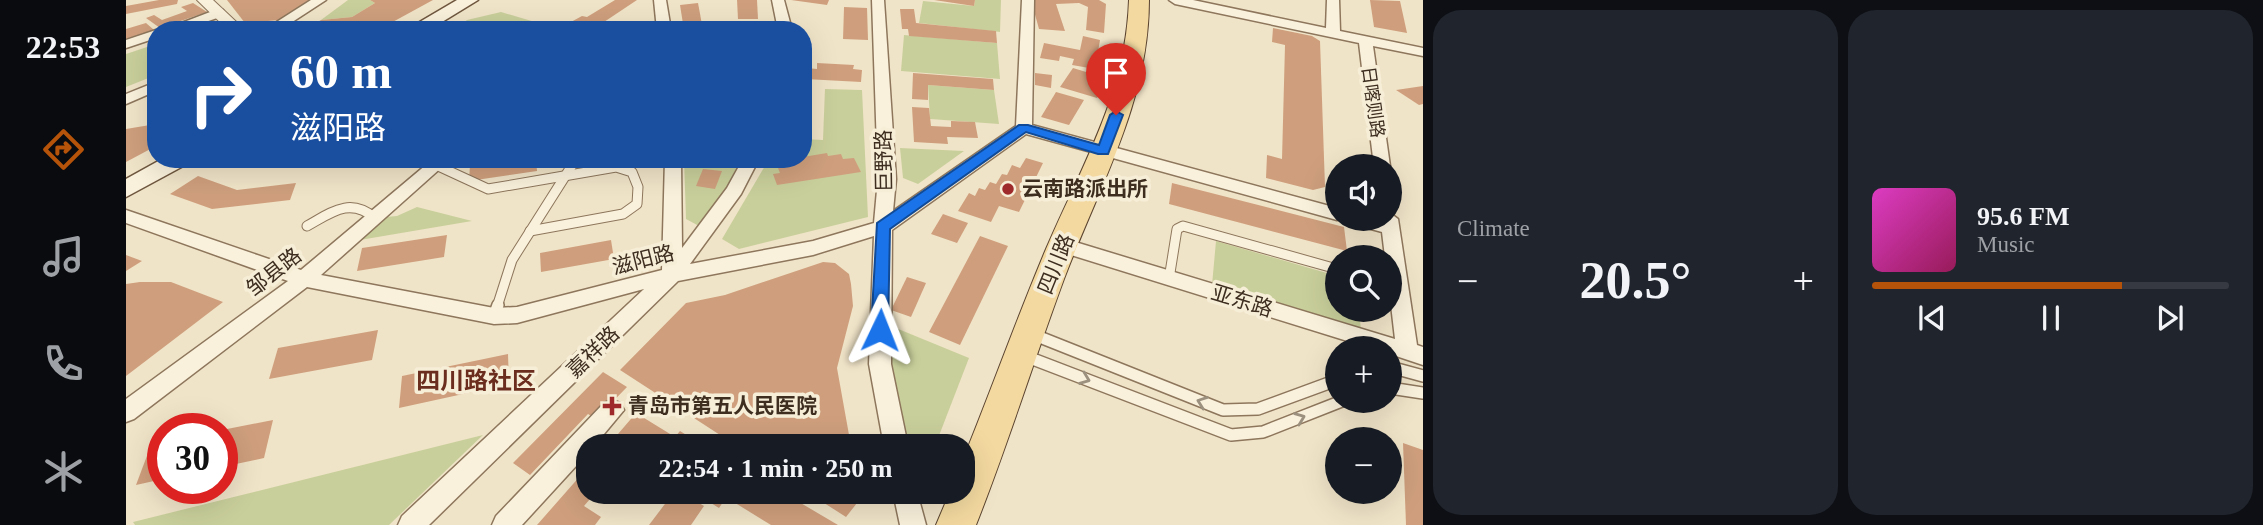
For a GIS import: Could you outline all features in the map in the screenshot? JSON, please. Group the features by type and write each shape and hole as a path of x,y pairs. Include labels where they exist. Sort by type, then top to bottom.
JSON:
{"main road":[{"path":"432,21 470,0"},
{"name":"四川路","path":"956,525 1062,245 1103,151 1132,68 1141,21 1139,0"},
{"path":"126,188 162,168"}],"street":[{"path":"204,0 227,21"},
{"path":"285,21 320,0"},
{"path":"660,0 663,21"},
{"path":"778,0 783,21"},
{"name":"巨野路","path":"878,0 887,179 883,227 880,364 894,434"},
{"path":"1028,0 1024,128 1325,211"},
{"path":"1175,0 1423,52"},
{"path":"1333,0 1333,32"},
{"path":"195,21 218,13"},
{"path":"126,44 147,37"},
{"name":"日喀则路","path":"1365,38 1380,154"},
{"path":"126,99 147,90"},
{"name":"滋阳路","path":"126,216 303,279 494,316 517,315 672,275 813,248 883,227 1024,128"},
{"name":"邹县路","path":"126,412 303,279 432,168"},
{"path":"672,275 673,168"},
{"name":"嘉祥路","path":"412,524 672,275 735,190 746,168"},
{"name":"亚东路","path":"1062,245 1415,353"},
{"path":"1402,310 1415,353"},
{"path":"505,525 612,410"},
{"path":"908,504 913,525"}],"lane":[{"path":"448,168 471,185 488,189 612,168"},
{"path":"494,316 512,260 570,168"},
{"path":"530,231 623,214 636,204 638,187 632,172 620,168"},
{"path":"307,226 339,208 363,208 374,218"},
{"path":"1169,279 1177,229 1183,226 1325,266"},
{"path":"1026,344 1223,410 1258,409 1325,384"},
{"path":"1026,344 1231,435 1263,432 1325,408"},
{"path":"1402,370 1423,376"},
{"path":"1402,390 1423,393"}],"green space":[{"path":"348,0 370,0 375,3 352,17 321,20"},
{"path":"975,0 1001,0 1000,32 919,23 923,1 974,6"},
{"path":"501,12 532,21 466,21"},
{"path":"904,35 997,43 1000,79 901,71"},
{"path":"147,47 147,79 126,87 126,54"},
{"path":"928,85 994,90 999,124 930,119"},
{"path":"825,89 862,90 868,217 739,249 722,239 764,168 812,168 812,139 823,140"},
{"path":"900,148 964,151 918,184 903,178"},
{"path":"684,168 736,168 699,226 686,219"},
{"path":"417,207 472,221 360,240 385,217 397,216"},
{"path":"1216,241 1325,273 1325,319 1212,285"},
{"path":"1335,322 1360,322 1361,330"},
{"path":"891,326 969,358 940,434 900,434 889,364"},
{"path":"483,435 389,525 135,525 133,522 205,504 238,504 238,496"}],"building":[{"path":"159,0 178,0 177,4 126,14 126,6"},
{"path":"227,0 309,0 279,20 243,21"},
{"path":"370,0 433,0 394,21 319,21 352,17 375,3"},
{"path":"615,0 637,0 606,21 573,21 582,16 587,17"},
{"path":"737,0 757,0 758,19 738,19"},
{"path":"791,0 829,0 827,5"},
{"path":"934,0 975,0 974,6"},
{"path":"1031,0 1099,0 1106,4 1104,33 1086,30 1088,7 1079,3 1056,4 1065,31 1039,29"},
{"path":"1370,0 1400,1 1407,33 1374,27"},
{"path":"193,3 207,12 181,21 150,21 146,18 154,15 162,20 187,11 181,7"},
{"path":"698,3 701,21 683,21 680,5"},
{"path":"844,7 867,8 868,40 843,39"},
{"path":"900,9 914,9 916,23 996,31 997,43 909,36 908,29 902,29"},
{"path":"147,24 147,32 126,39 126,29"},
{"path":"1273,28 1312,36 1320,41 1325,187 1313,190 1266,178 1267,155 1282,159 1285,45 1272,42"},
{"path":"1083,36 1100,40 1095,69 1072,65 1074,59 1060,56 1059,61 1040,58 1044,43 1080,50"},
{"path":"817,63 854,65 853,69 862,70 861,82 812,79 812,69 817,69"},
{"path":"1073,68 1109,79 1097,98 1060,87"},
{"path":"913,73 993,79 994,90 928,85 928,100 912,99"},
{"path":"1035,73 1052,75 1051,88 1035,85"},
{"path":"1423,86 1423,104 1419,105 1396,90"},
{"path":"1056,92 1084,100 1069,125 1041,117"},
{"path":"912,107 929,108 931,126 951,127 951,121 975,122 978,138 947,137 948,144 914,142"},
{"path":"147,126 147,151 126,162 126,129"},
{"path":"827,153 828,156 841,154 843,159 854,158 861,172 777,185 773,174 780,173 778,168 812,168 812,156"},
{"name":"云南路派出所","path":"1026,158 1043,163 1019,212 999,206 991,222 958,211 969,193 975,196 979,188 985,190 990,182 996,184 1002,174 1007,175 1012,165 1020,168"},
{"path":"470,168 537,168 537,171 469,181"},
{"path":"703,169 722,171 715,189 696,186"},
{"path":"198,176 237,190 296,183 290,200 212,209 170,194"},
{"path":"1172,183 1325,222 1325,231 1344,231 1346,245 1325,245 1169,204"},
{"path":"943,214 968,223 957,243 931,234"},
{"path":"447,235 444,257 357,271 362,248"},
{"path":"980,236 1008,246 960,345 929,332"},
{"path":"611,240 614,259 541,272 540,253"},
{"path":"126,255 142,261 126,271"},
{"path":"823,262 835,263 849,274 853,306 837,368 849,434 719,434 620,370 686,303 725,295"},
{"path":"907,277 926,283 911,317 891,310"},
{"path":"171,282 223,302 126,376 126,284"},
{"path":"378,330 372,360 269,379 278,348"},
{"path":"508,354 509,384 399,408 402,376"},
{"path":"603,372 627,387 596,419 588,414 530,475 513,463"},
{"path":"636,413 670,434 618,434"},
{"path":"273,420 264,458 238,464 238,427"},
{"path":"1403,443 1423,450 1423,525 1406,525"},
{"path":"147,456 147,483 136,485"},
{"path":"576,481 576,504 586,504 584,506 601,517 595,525 537,525"},
{"path":"665,504 704,506 691,525 649,525"},
{"path":"737,504 802,504 838,525 771,525"},
{"path":"826,504 856,504 846,517"}],"place":[{"name":"云南路派出所","path":"1008,189"},
{"name":"青岛市第五人民医院","path":"612,406"}],"district":[{"name":"四川路社区","path":"476,381"}],"route":[{"path":"880,330 883,227 1024,128 1103,151 1116,115"}]}
